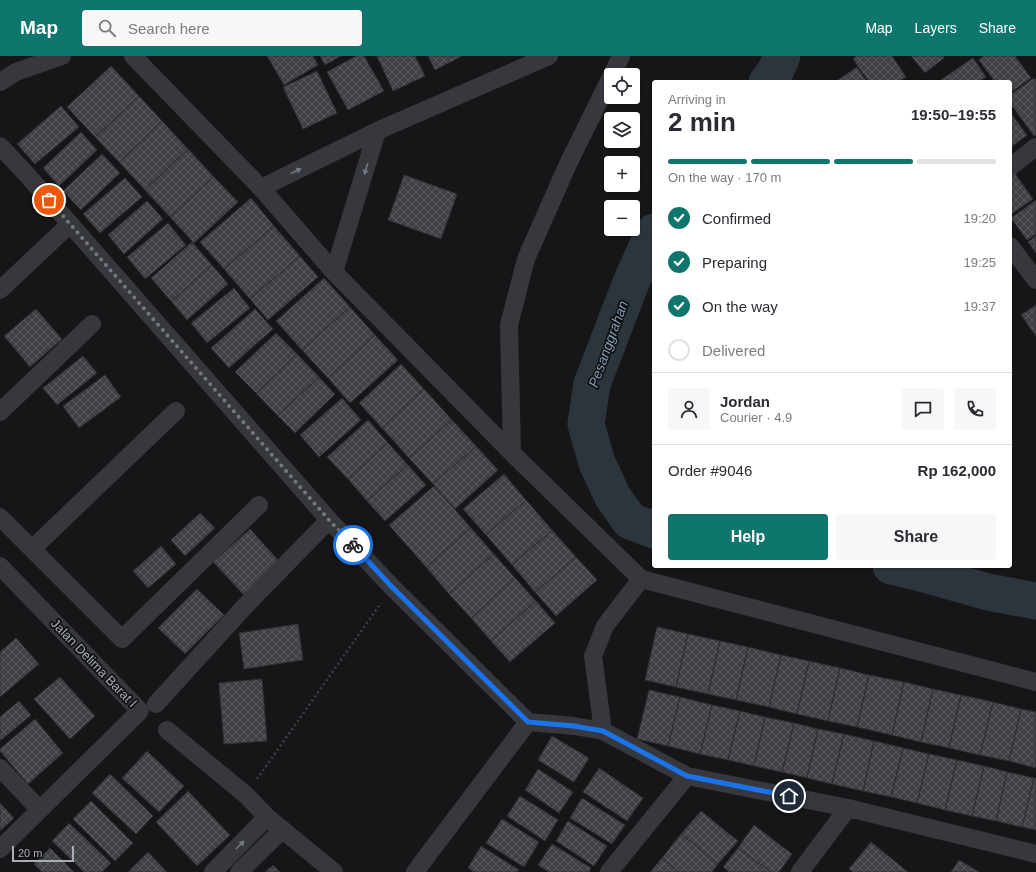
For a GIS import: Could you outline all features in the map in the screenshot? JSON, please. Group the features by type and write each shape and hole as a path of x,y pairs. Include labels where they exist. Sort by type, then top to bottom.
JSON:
{"street":[{"path":"0,82 16,72 62,56"},
{"path":"133,56 261,188 334,272 512,453 641,579 1036,682"},
{"path":"261,188 377,132 549,56"},
{"path":"615,68 621,56"},
{"path":"512,453 509,325 526,259 568,164 604,90"},
{"path":"334,272 377,132"},
{"path":"0,146 329,520 392,587 528,722 574,726 603,731 687,776 848,808 1036,854"},
{"path":"1012,165 1036,147"},
{"path":"0,290 70,224"},
{"path":"1012,249 1036,280"},
{"path":"0,412 92,324"},
{"path":"32,549 176,410"},
{"path":"0,517 122,639 260,505"},
{"path":"156,704 246,605 329,520"},
{"name":"Jalan Delima Barat I","path":"0,566 140,711 0,848"},
{"path":"603,731 593,656 605,626 641,579"},
{"path":"414,872 528,722"},
{"path":"167,730 246,795 282,830 334,872"},
{"path":"0,768 39,809"},
{"path":"609,872 687,776"},
{"path":"800,872 848,808"},
{"path":"213,872 267,817"},
{"path":"240,872 282,830"}],"path":[{"path":"246,795 392,587"}],"building":[{"path":"267,56 313,56 318,65 284,85"},
{"path":"320,56 341,56 325,65"},
{"path":"356,56 364,56 384,91 348,110 327,72"},
{"path":"377,56 415,56 425,76 393,91"},
{"path":"428,56 462,56 435,70"},
{"path":"856,56 892,56 906,77 901,80 868,80 853,59"},
{"path":"911,56 943,56 944,58 925,73"},
{"path":"984,56 1015,56 1031,78 1012,92 1012,80 994,80 979,60"},
{"path":"973,58 986,77 981,80 941,80"},
{"path":"111,66 139,96 95,137 67,107"},
{"path":"857,67 866,80 838,80"},
{"path":"317,71 337,113 303,129 283,87"},
{"path":"1034,78 1036,80 1036,135 1034,136 1012,106 1012,94"},
{"path":"139,96 162,121 119,162 95,137"},
{"path":"61,106 79,127 35,164 17,144"},
{"path":"1012,115 1027,135 1012,146"},
{"path":"162,121 188,149 145,190 119,162"},
{"path":"81,132 97,150 59,186 43,168"},
{"path":"188,149 214,177 170,217 145,190"},
{"path":"102,154 120,173 81,210 63,191"},
{"path":"1012,169 1033,199 1012,214"},
{"path":"404,175 457,194 441,239 388,220"},
{"path":"214,177 238,202 194,243 170,217"},
{"path":"125,178 142,197 100,233 83,214"},
{"path":"251,198 274,226 224,269 200,242"},
{"path":"1036,200 1036,234 1027,240 1012,217"},
{"path":"147,201 163,219 124,254 108,235"},
{"path":"168,223 186,245 145,279 127,257"},
{"path":"274,226 300,256 250,299 224,269"},
{"path":"1036,236 1036,253 1028,242"},
{"path":"192,242 212,265 171,301 151,278"},
{"path":"300,256 318,277 268,320 250,299"},
{"path":"212,265 228,284 187,320 171,301"},
{"path":"324,278 350,307 302,350 276,321"},
{"path":"234,288 250,308 207,343 191,323"},
{"path":"1036,305 1036,336 1021,315"},
{"path":"350,307 375,335 328,378 302,350"},
{"path":"36,309 62,339 30,367 4,336"},
{"path":"255,309 273,329 229,368 211,348"},
{"path":"276,333 297,354 256,393 235,372"},
{"path":"375,335 398,360 350,403 328,378"},
{"path":"297,354 319,377 278,416 256,393"},
{"path":"83,356 97,373 57,405 43,388"},
{"path":"401,364 424,389 382,428 359,403"},
{"path":"105,375 121,397 79,428 63,406"},
{"path":"319,377 335,394 295,433 278,416"},
{"path":"424,389 452,420 409,458 382,428"},
{"path":"342,398 361,420 319,457 300,435"},
{"path":"368,420 388,443 348,479 327,457"},
{"path":"452,420 476,446 433,484 409,458"},
{"path":"388,443 408,465 367,501 348,479"},
{"path":"476,446 498,470 455,509 433,484"},
{"path":"408,465 426,485 385,521 367,501"},
{"path":"504,474 526,500 486,535 463,509"},
{"path":"434,486 471,528 426,567 389,525"},
{"path":"526,500 552,530 512,565 486,535"},
{"path":"200,513 215,528 185,556 171,540"},
{"path":"471,528 494,554 449,594 426,567"},
{"path":"250,529 280,562 244,595 213,562"},
{"path":"552,530 576,557 535,592 512,565"},
{"path":"161,546 176,564 148,588 133,571"},
{"path":"494,554 515,578 471,618 449,594"},
{"path":"576,557 597,580 556,616 535,592"},
{"path":"515,578 536,601 491,641 471,618"},
{"path":"197,589 224,615 185,654 158,628"},
{"path":"536,601 555,623 510,662 491,641"},
{"path":"298,624 303,660 244,669 239,633"},
{"path":"657,627 688,634 676,687 645,680"},
{"path":"688,634 720,641 708,694 676,687"},
{"path":"16,638 39,664 0,697 0,652"},
{"path":"720,641 748,647 736,700 708,694"},
{"path":"748,647 781,655 769,707 736,700"},
{"path":"781,655 809,661 797,714 769,707"},
{"path":"809,661 840,668 828,721 797,714"},
{"path":"840,668 869,675 857,727 828,721"},
{"path":"869,675 904,682 892,735 857,727"},
{"path":"60,677 95,716 70,739 34,699"},
{"path":"262,679 267,741 224,744 219,683"},
{"path":"904,682 933,689 921,742 892,735"},
{"path":"933,689 961,695 949,748 921,742"},
{"path":"649,690 680,697 668,746 637,739"},
{"path":"961,695 993,702 980,755 949,748"},
{"path":"680,697 712,705 700,754 668,746"},
{"path":"19,701 31,715 0,741 0,717"},
{"path":"993,702 1021,709 1009,761 980,755"},
{"path":"712,705 740,711 728,760 700,754"},
{"path":"1021,709 1036,712 1036,768 1009,761"},
{"path":"740,711 765,717 754,766 728,760"},
{"path":"765,717 794,723 782,772 754,766"},
{"path":"35,719 63,753 28,784 0,751 0,749"},
{"path":"794,723 818,729 807,778 782,772"},
{"path":"818,729 844,734 832,784 807,778"},
{"path":"844,734 874,741 863,791 832,784"},
{"path":"552,736 589,758 574,782 538,760"},
{"path":"874,741 903,748 891,797 863,791"},
{"path":"903,748 929,754 917,803 891,797"},
{"path":"147,751 184,786 159,812 122,778"},
{"path":"929,754 957,760 945,810 917,803"},
{"path":"957,760 984,766 972,816 945,810"},
{"path":"984,766 1007,772 996,821 972,816"},
{"path":"599,768 643,798 627,821 583,792"},
{"path":"538,769 573,792 559,813 525,790"},
{"path":"1007,772 1034,778 1022,827 996,821"},
{"path":"110,774 153,816 136,834 92,793"},
{"path":"1034,778 1036,778 1036,830 1022,827"},
{"path":"188,791 230,835 197,866 156,822"},
{"path":"520,796 558,820 545,841 507,816"},
{"path":"582,798 625,825 612,844 570,818"},
{"path":"91,801 133,843 115,861 73,819"},
{"path":"0,803 14,818 0,831"},
{"path":"701,811 738,841 718,864 681,834"},
{"path":"502,819 539,842 524,867 486,843"},
{"path":"568,821 607,846 594,866 556,841"},
{"path":"69,823 111,863 102,872 84,872 52,841"},
{"path":"754,825 792,854 779,872 771,872 738,848"},
{"path":"681,834 718,864 712,872 679,872 662,858"},
{"path":"871,842 908,872 853,872 849,869"},
{"path":"552,844 591,868 589,872 549,872 538,865"},
{"path":"481,846 519,870 517,872 474,872 468,868"},
{"path":"50,848 74,872 42,872 34,864"},
{"path":"738,848 771,872 729,872 723,867"},
{"path":"148,852 167,872 128,872"},
{"path":"662,858 679,872 650,872"},
{"path":"959,860 979,872 951,872"},
{"path":"273,865 280,872 265,872"}],"waterway":[{"name":"Pesanggrahan","path":"769,80 775,72 782,56"},
{"name":"Pesanggrahan","path":"652,236 632,280 592,384 586,424 597,463 613,497 630,521 652,529"},
{"name":"Pesanggrahan","path":"900,568 988,592 1036,601"}],"way so far":[{"path":"49,200 329,520 353,545"}],"route":[{"path":"353,545 392,587 528,722 574,726 603,731 687,776 789,796"}]}
